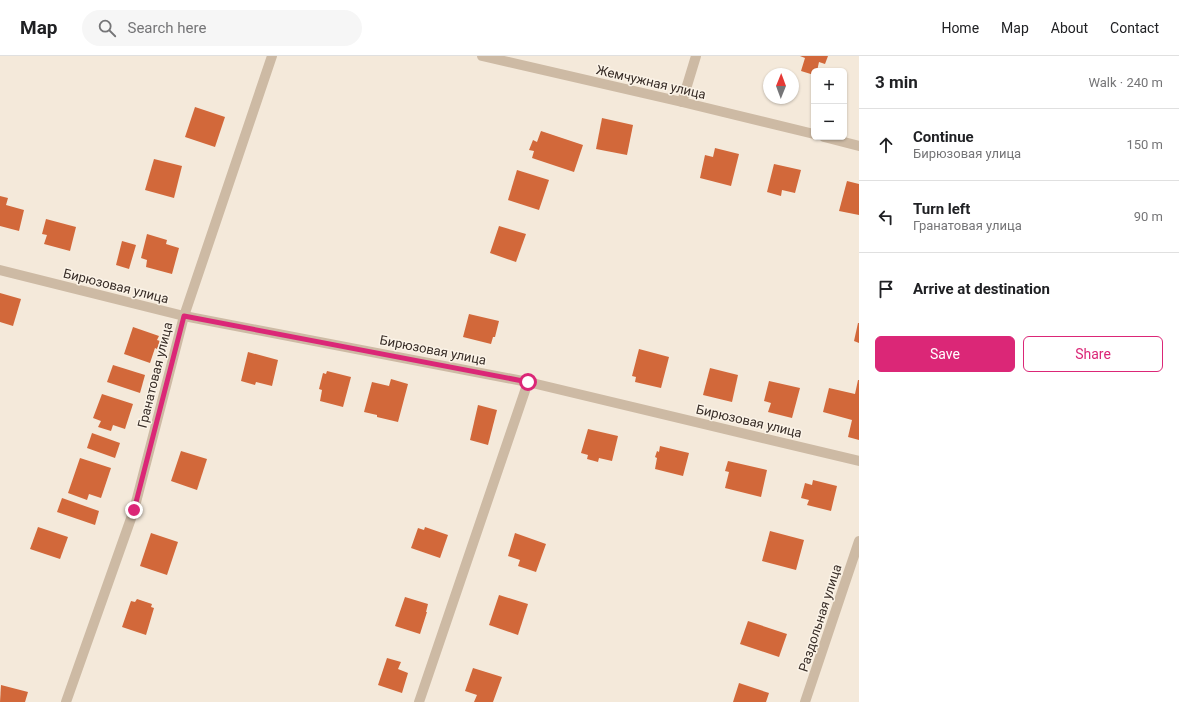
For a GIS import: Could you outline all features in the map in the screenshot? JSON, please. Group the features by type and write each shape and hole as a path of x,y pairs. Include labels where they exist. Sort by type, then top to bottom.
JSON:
{"street":[{"name":"Гранатовая улица","path":"66,702 134,510 184,316 272,56"},
{"name":"Жемчужная улица","path":"482,56 811,133"},
{"path":"682,102 696,56"},
{"path":"836,140 859,146"},
{"name":"Бирюзовая улица","path":"0,270 184,316 528,382 859,461"},
{"path":"419,702 528,382"},
{"name":"Раздольная улица","path":"805,702 859,541"}],"building":[{"path":"800,56 828,56 825,64 819,62 818,68 811,68 811,74 801,71 805,58"},
{"path":"195,107 225,117 215,147 185,137"},
{"path":"602,118 633,125 627,155 596,149"},
{"path":"541,131 583,145 574,172 532,158 534,151 529,150 533,140 537,142"},
{"path":"715,148 739,154 731,186 700,178 705,155 713,157"},
{"path":"154,159 182,166 174,198 145,190"},
{"path":"774,164 801,170 795,193 782,190 781,196 767,192"},
{"path":"517,170 549,180 539,210 508,200"},
{"path":"847,181 859,184 859,215 839,211"},
{"path":"0,196 8,198 6,205 24,210 19,231 0,226"},
{"path":"46,219 76,227 70,251 44,244 47,235 42,234"},
{"path":"499,226 526,234 516,262 490,253"},
{"path":"147,234 167,240 166,244 179,248 172,274 146,267 147,260 141,258"},
{"path":"122,241 136,245 129,269 116,265"},
{"path":"0,293 21,299 13,326 0,322"},
{"path":"469,314 499,321 495,337 493,337 491,344 463,337"},
{"path":"859,323 859,343 854,341"},
{"path":"133,327 159,336 157,340 160,341 157,349 155,348 150,363 124,354"},
{"path":"639,349 669,357 661,388 635,382 636,377 632,376"},
{"path":"248,352 278,360 272,386 256,382 255,385 241,381"},
{"path":"113,365 145,375 140,393 107,382"},
{"path":"710,368 738,375 732,402 703,395"},
{"path":"327,371 351,377 343,407 320,401 322,390 319,389 323,373 326,374"},
{"path":"391,379 408,384 398,422 364,412 372,382 389,386"},
{"path":"858,380 859,440 848,437 852,420 823,412 829,388 855,394"},
{"path":"769,381 800,388 792,418 768,412 771,403 764,401"},
{"path":"102,394 133,404 125,429 113,425 111,431 98,427 101,421 93,418"},
{"path":"478,405 497,410 488,445 470,440"},
{"path":"588,429 618,436 612,461 599,458 598,462 587,459 588,455 581,453"},
{"path":"92,433 120,443 115,458 87,448"},
{"path":"660,446 689,453 683,476 655,469 657,458 655,457 657,451 659,452"},
{"path":"181,451 207,459 197,490 171,481"},
{"path":"80,458 111,468 101,498 89,494 87,500 68,493"},
{"path":"728,461 767,470 761,497 725,488 729,472 725,471"},
{"path":"813,480 837,486 831,511 807,505 809,500 801,498 805,483 812,485"},
{"path":"62,498 99,511 95,525 57,512"},
{"path":"38,527 68,537 60,559 30,549"},
{"path":"425,527 448,535 440,558 411,548 418,528 424,530"},
{"path":"770,531 804,540 796,570 762,561"},
{"path":"151,533 178,542 167,575 140,566"},
{"path":"515,533 546,544 536,572 518,566 520,560 508,556"},
{"path":"499,595 528,604 518,635 489,625"},
{"path":"405,597 428,604 420,634 395,626"},
{"path":"137,599 152,604 151,607 154,608 146,635 122,627 131,601 135,602"},
{"path":"748,621 787,634 779,657 740,644"},
{"path":"387,658 401,662 398,669 408,673 402,693 378,685"},
{"path":"473,668 502,677 493,702 474,702 477,695 465,691"},
{"path":"739,683 769,693 766,702 733,702"},
{"path":"1,685 28,692 25,702 0,702"}],"route":[{"path":"134,510 184,316 528,382"}]}
